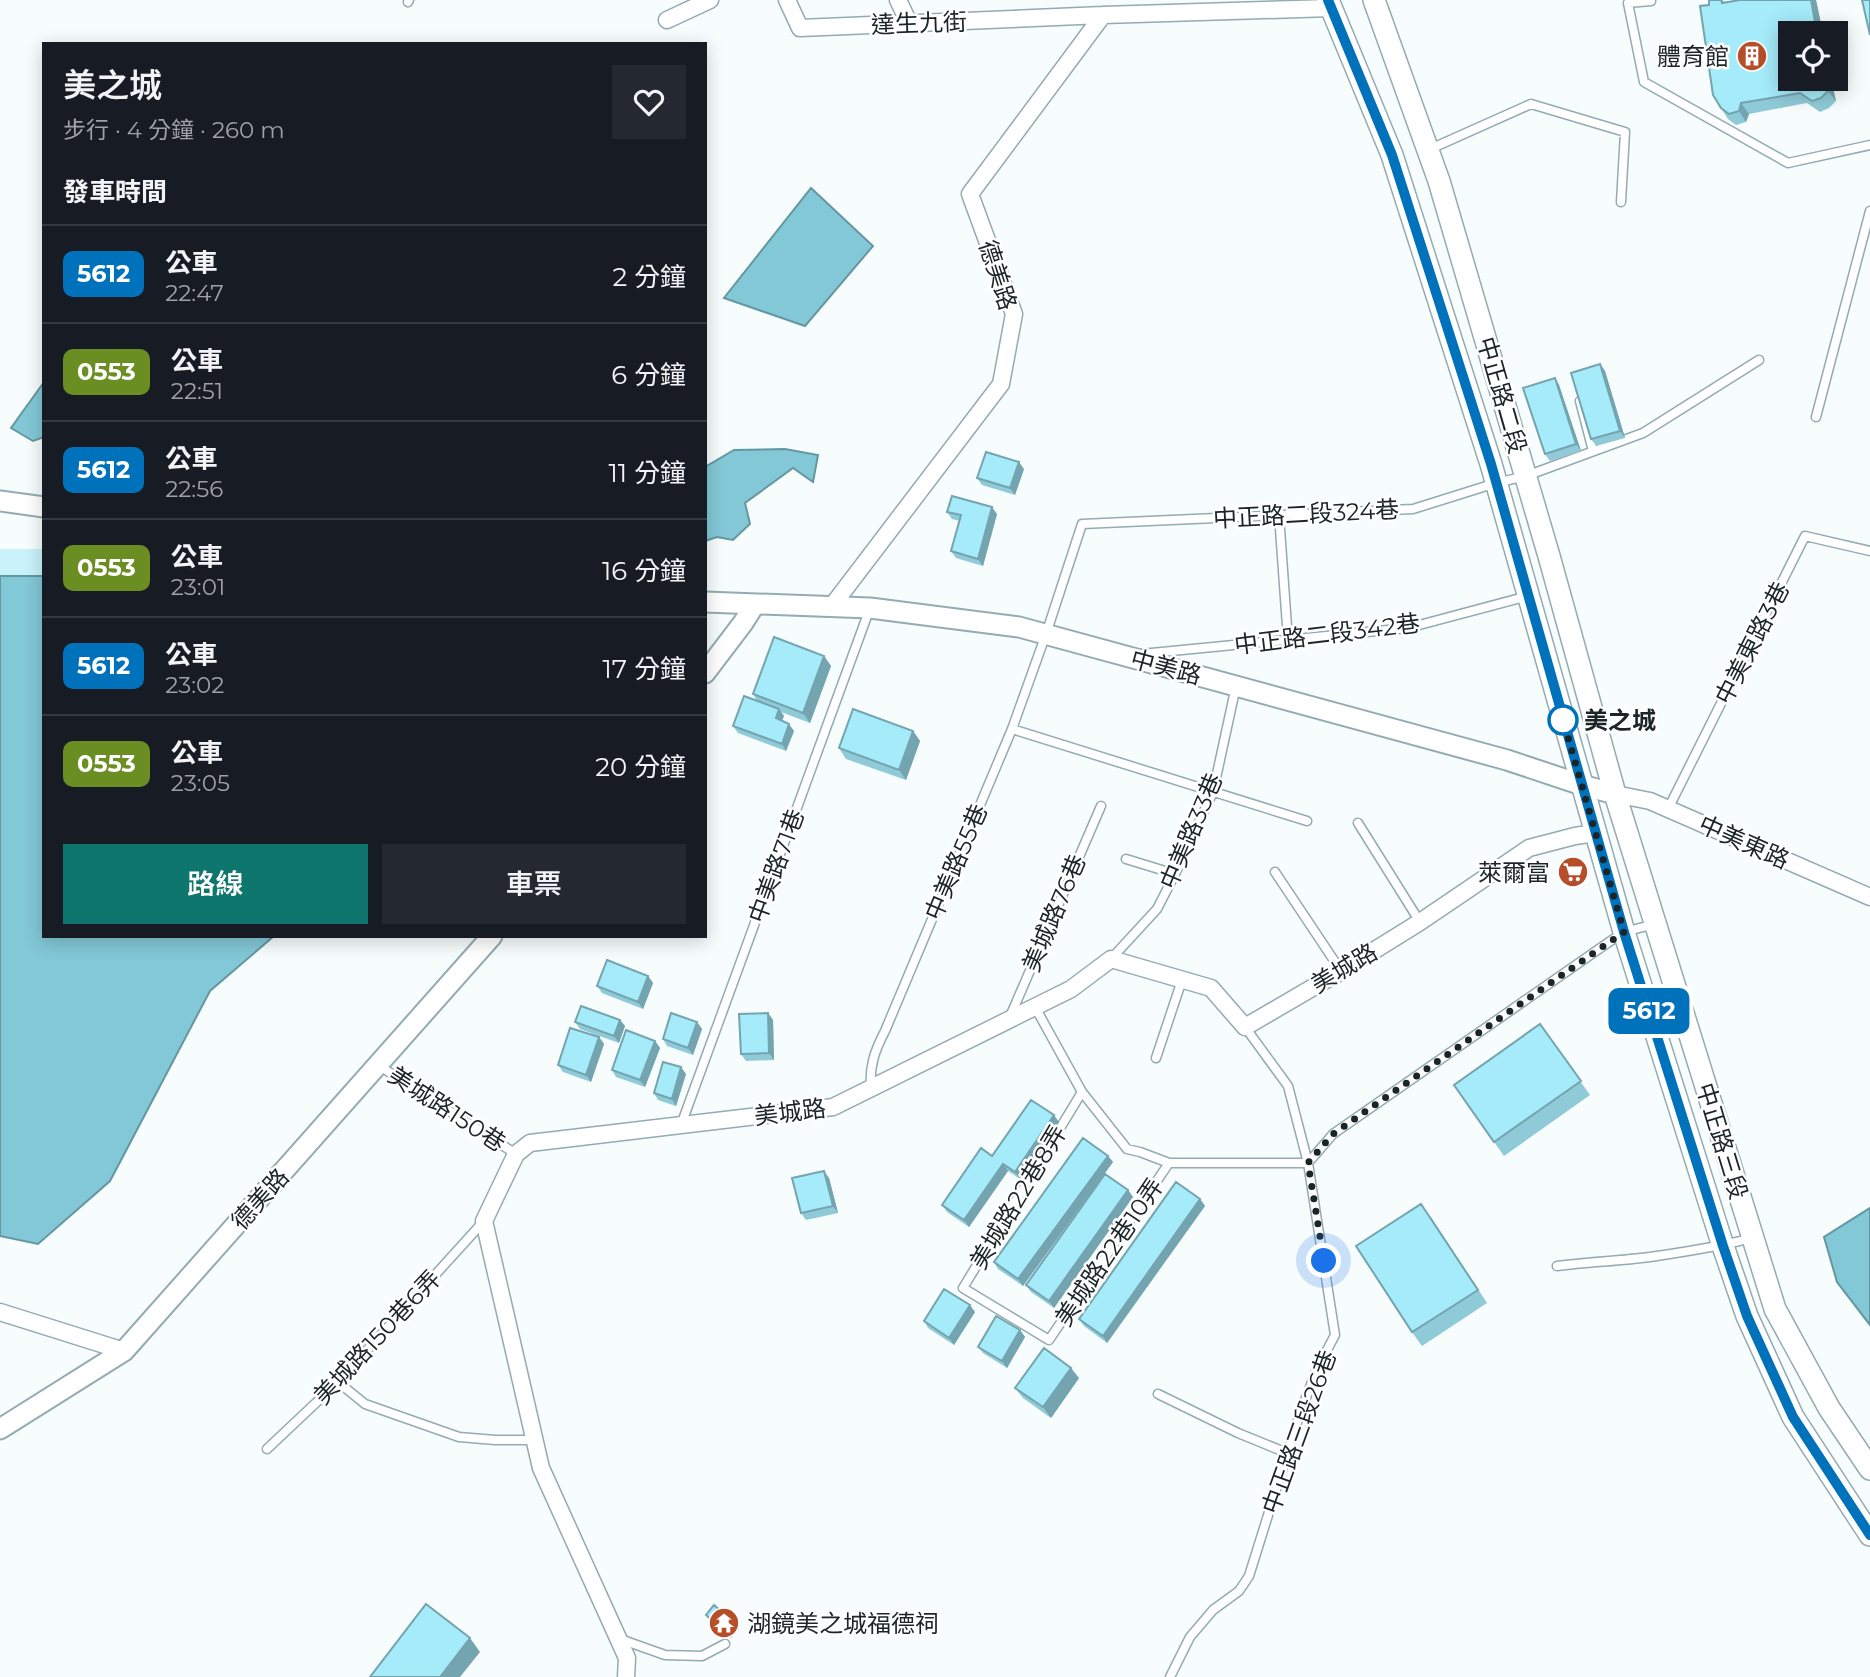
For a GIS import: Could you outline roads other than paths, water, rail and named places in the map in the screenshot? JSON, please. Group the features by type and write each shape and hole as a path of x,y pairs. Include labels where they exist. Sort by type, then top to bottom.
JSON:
{"main road":[{"name":"中正路二段","path":"1374,0 1439,181 1615,794"},
{"name":"中正路二段","path":"1330,4 1392,155 1496,483 1582,785"},
{"name":"中正路三段","path":"1582,785 1624,932 1747,1316 1793,1417 1870,1535"},
{"name":"中正路三段","path":"1615,794 1775,1309 1829,1408 1870,1469"}],"street":[{"path":"667,20 710,0"},
{"name":"達生九街","path":"787,0 800,28 1103,15 1129,7 1330,4"},
{"path":"898,0 909,23"},
{"name":"德美路","path":"832,607 1001,384 1014,314 970,194 1103,15"},
{"path":"0,501 42,507"},
{"name":"中美路","path":"707,602 870,608 1019,627 1507,760 1615,794"},
{"path":"707,670 755,604"},
{"name":"中美東路","path":"1615,794 1650,801 1870,897"},
{"name":"美城路","path":"1245,1027 1420,922 1530,848 1595,833"},
{"name":"德美路","path":"0,1429 124,1351 490,938"},
{"path":"1111,959 1211,988 1245,1027"},
{"name":"美城路","path":"516,1153 530,1143 833,1107 1071,989 1111,959"},
{"path":"516,1153 484,1221 541,1468 618,1638 626,1658 626,1677"},
{"path":"0,1312 124,1351"}],"lane":[{"path":"1651,0 1628,1 1644,82 1788,163 1870,145"},
{"path":"1428,150 1531,104 1625,132 1621,202"},
{"path":"1816,417 1870,211"},
{"name":"中正路二段324巷","path":"1082,524 1413,509 1525,476 1643,433 1759,360"},
{"path":"1577,391 1593,451"},
{"path":"1279,515 1288,640"},
{"name":"中美路55巷","path":"871,1089 870,1073 875,1052 1012,729 1082,524"},
{"name":"中美東路3巷","path":"1668,809 1805,536 1870,551"},
{"name":"中正路二段342巷","path":"1123,655 1408,628 1528,596"},
{"name":"中美路71巷","path":"681,1125 870,608"},
{"name":"中美路33巷","path":"1111,959 1157,909 1213,792 1236,686"},
{"path":"1012,729 1307,821"},
{"name":"美城路76巷","path":"1008,1021 1101,806"},
{"path":"1358,823 1420,922"},
{"path":"1126,859 1175,874"},
{"path":"1276,872 1341,971"},
{"path":"1035,1007 1082,1092 1128,1149 1169,1163 1308,1163 1333,1134 1624,932 1655,924"},
{"path":"1156,1058 1182,980"},
{"name":"中正路三段26巷","path":"1170,1677 1190,1637 1213,1610 1239,1591 1249,1576 1287,1453 1317,1369 1335,1335 1308,1163 1289,1086 1245,1027"},
{"name":"美城路150巷","path":"378,1065 516,1153"},
{"name":"美城路22巷8弄","path":"1049,1340 963,1288 1082,1092"},
{"name":"美城路22巷10弄","path":"1049,1340 1169,1163"},
{"name":"美城路150巷6弄","path":"267,1449 338,1382 484,1221"},
{"path":"1557,1266 1648,1257 1723,1246 1752,1238"},
{"path":"338,1382 365,1404 459,1437 534,1440"},
{"path":"1158,1394 1238,1433 1287,1453"},
{"path":"618,1638 665,1655 702,1656 725,1644"}],"place":[{"name":"體育館","path":"1752,56"},
{"name":"美之城","path":"1563,720"},
{"name":"萊爾富","path":"1573,872"},
{"name":"湖鏡美之城福德祠","path":"724,1623"}]}
